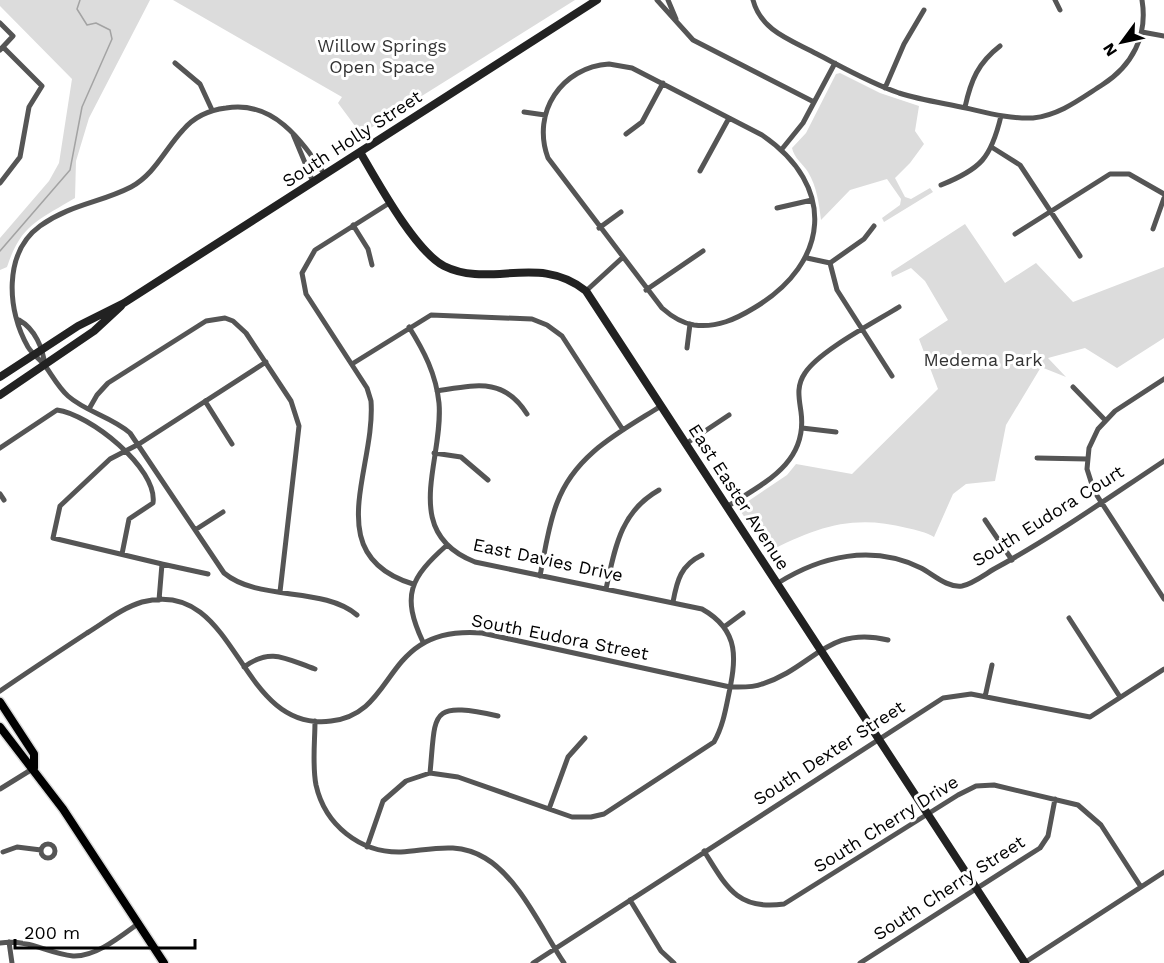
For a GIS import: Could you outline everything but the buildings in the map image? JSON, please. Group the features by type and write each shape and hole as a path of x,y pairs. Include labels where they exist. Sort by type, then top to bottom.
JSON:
{"main road":[{"path":"0,702 34,754 34,768"},
{"path":"0,727 34,768 164,963"}],"street":[{"name":"South Holly Street","path":"0,377 101,313 124,303 597,0"},
{"path":"657,0 677,24 702,45 814,102"},
{"path":"668,0 677,24"},
{"path":"753,0 759,14 772,30 885,88 925,100 1001,116 1036,117 1068,106 1123,69 1137,46 1142,32 1142,0"},
{"path":"1055,0 1060,10"},
{"path":"885,88 904,44 924,10"},
{"path":"0,23 13,36 2,48 42,86 29,107 20,157 0,183"},
{"path":"1142,32 1164,36"},
{"path":"965,107 976,72 986,57 1000,46"},
{"path":"175,63 200,84 212,110"},
{"path":"782,148 803,123 835,63"},
{"path":"609,64 624,66 729,118 782,148 803,174 812,200 815,224 807,258 782,290 738,318 717,325 690,324 672,316 646,290 548,158 543,142 544,115 558,88 570,77 587,68 609,64"},
{"path":"626,134 642,122 663,84"},
{"path":"325,175 280,121 262,111 234,106 212,110 200,116 182,131 141,181 119,192 62,212 31,234 18,253 12,281 12,294 20,331 34,355 68,397 123,426 139,444 195,530 229,577 244,585 341,605 357,615"},
{"path":"524,112 544,115"},
{"path":"941,185 973,171 993,148 1001,116"},
{"path":"700,171 729,118"},
{"path":"292,133 313,182"},
{"path":"993,148 1006,154 1020,165 1080,256"},
{"name":"East Easter Avenue","path":"360,152 422,247 444,266 474,273 555,273 586,291 1025,963"},
{"path":"1015,234 1099,179 1116,173 1136,176 1164,196 1153,229"},
{"path":"777,208 812,200"},
{"path":"391,202 315,250 302,273 306,294 367,388 372,407 357,517 359,535 366,551 386,574 413,584"},
{"path":"599,228 621,212"},
{"path":"353,225 368,249 372,265"},
{"path":"807,258 830,263 864,239 874,226"},
{"path":"646,290 703,251"},
{"path":"586,291 622,258"},
{"path":"830,263 837,290 892,376"},
{"name":"South Holly Street","path":"0,395 94,331 124,303"},
{"path":"728,506 783,469 796,450 802,428 798,391 804,374 816,361 898,307"},
{"path":"352,364 424,318 438,314 469,318 524,317 540,321 561,336 623,430"},
{"path":"89,409 97,395 108,383 206,321 225,318 233,321 246,333 296,410 299,426 280,592"},
{"path":"19,320 29,328 43,349 45,366"},
{"path":"687,348 690,324"},
{"name":"East Davies Drive","path":"409,327 431,366 437,391 439,412 429,501 432,518 447,545 475,562 702,609 724,627"},
{"path":"208,574 53,537 60,506 110,459 139,444 266,362"},
{"path":"1164,380 1105,420 1092,438 1087,459 1089,479 1101,502 1164,599"},
{"path":"437,391 462,387 495,387 515,397 527,414"},
{"path":"1073,387 1105,420"},
{"path":"205,401 232,444"},
{"path":"540,576 552,518 566,484 588,455 661,406"},
{"path":"0,448 57,410 74,415 117,441 126,450 154,495 153,504 129,519 122,554"},
{"path":"687,443 729,415"},
{"path":"802,428 836,432"},
{"path":"434,453 461,457 488,480"},
{"path":"1037,458 1087,459"},
{"name":"South Eudora Court","path":"778,584 796,572 832,558 864,555 908,562 948,584 960,586 1012,560 1164,461"},
{"path":"606,589 622,526 641,502 659,490"},
{"path":"0,494 4,500"},
{"path":"195,530 223,512"},
{"path":"985,520 1012,560"},
{"path":"423,642 411,615 413,584 425,564 447,545"},
{"path":"673,602 680,574 687,564 702,555"},
{"path":"159,600 162,564"},
{"path":"0,691 122,610 144,602 159,600 182,603 207,617 221,631 264,694 279,708 294,716 315,721 315,775 321,801 336,826 367,847 400,852 451,847 485,858 512,882 564,963"},
{"path":"367,847 383,801 406,781 430,773 458,777 577,817 604,814 709,747 720,732 735,666 734,653 724,627 743,613"},
{"path":"1069,618 1120,698"},
{"name":"South Eudora Street","path":"315,721 339,720 365,706 381,690 404,658 423,642 449,633 482,633 730,687 752,687 770,681 847,637 871,636 888,640"},
{"path":"244,667 256,657 270,655 315,669"},
{"path":"986,697 992,665"},
{"name":"South Dexter Street","path":"532,963 943,698 962,693 1083,717 1095,715 1164,669"},
{"path":"430,773 432,730 440,716 449,710 462,708 498,716"},
{"path":"549,809 568,757 585,738"},
{"path":"0,789 34,768"},
{"name":"South Cherry Drive","path":"704,851 722,881 737,896 763,906 784,904 926,814 976,786 993,785 1078,804 1096,818 1141,887"},
{"name":"South Cherry Street","path":"860,963 1046,841 1055,799"},
{"path":"1,852 17,847 41,850"},
{"path":"1025,963 1164,872"},
{"path":"630,900 661,951 674,963"},
{"path":"0,943 32,944 74,956 85,955 139,923"},
{"path":"9,942 12,963"},
{"path":"85,955 90,963"}],"green space":[{"path":"0,0 150,0 89,118 76,161 75,198 41,218 25,232 18,241 7,267 0,270 0,238 49,181 59,163 72,79 0,6"},
{"name":"Willow Springs Open Space","path":"173,0 575,0 361,134 338,103 342,97"},
{"path":"840,73 880,93 919,106 915,131 924,144 895,178 905,197 911,199 930,188 933,192 884,222 882,218 900,205 901,199 887,179 850,190 821,220 814,184 792,148 806,133 836,74"},
{"name":"Medema Park","path":"965,224 1005,283 1036,263 1073,302 1164,267 1164,338 1117,368 1085,348 1048,358 1066,377 1041,367 1006,425 995,481 966,484 953,494 934,537 921,531 887,524 852,523 819,530 768,552 739,509 741,506 787,475 796,464 852,474 938,389 919,339 948,320 925,281 911,268 892,277 891,272"}],"waterway":[{"path":"0,251 70,170 82,107 112,39 110,30 96,23 87,25 77,9 80,0"}]}
